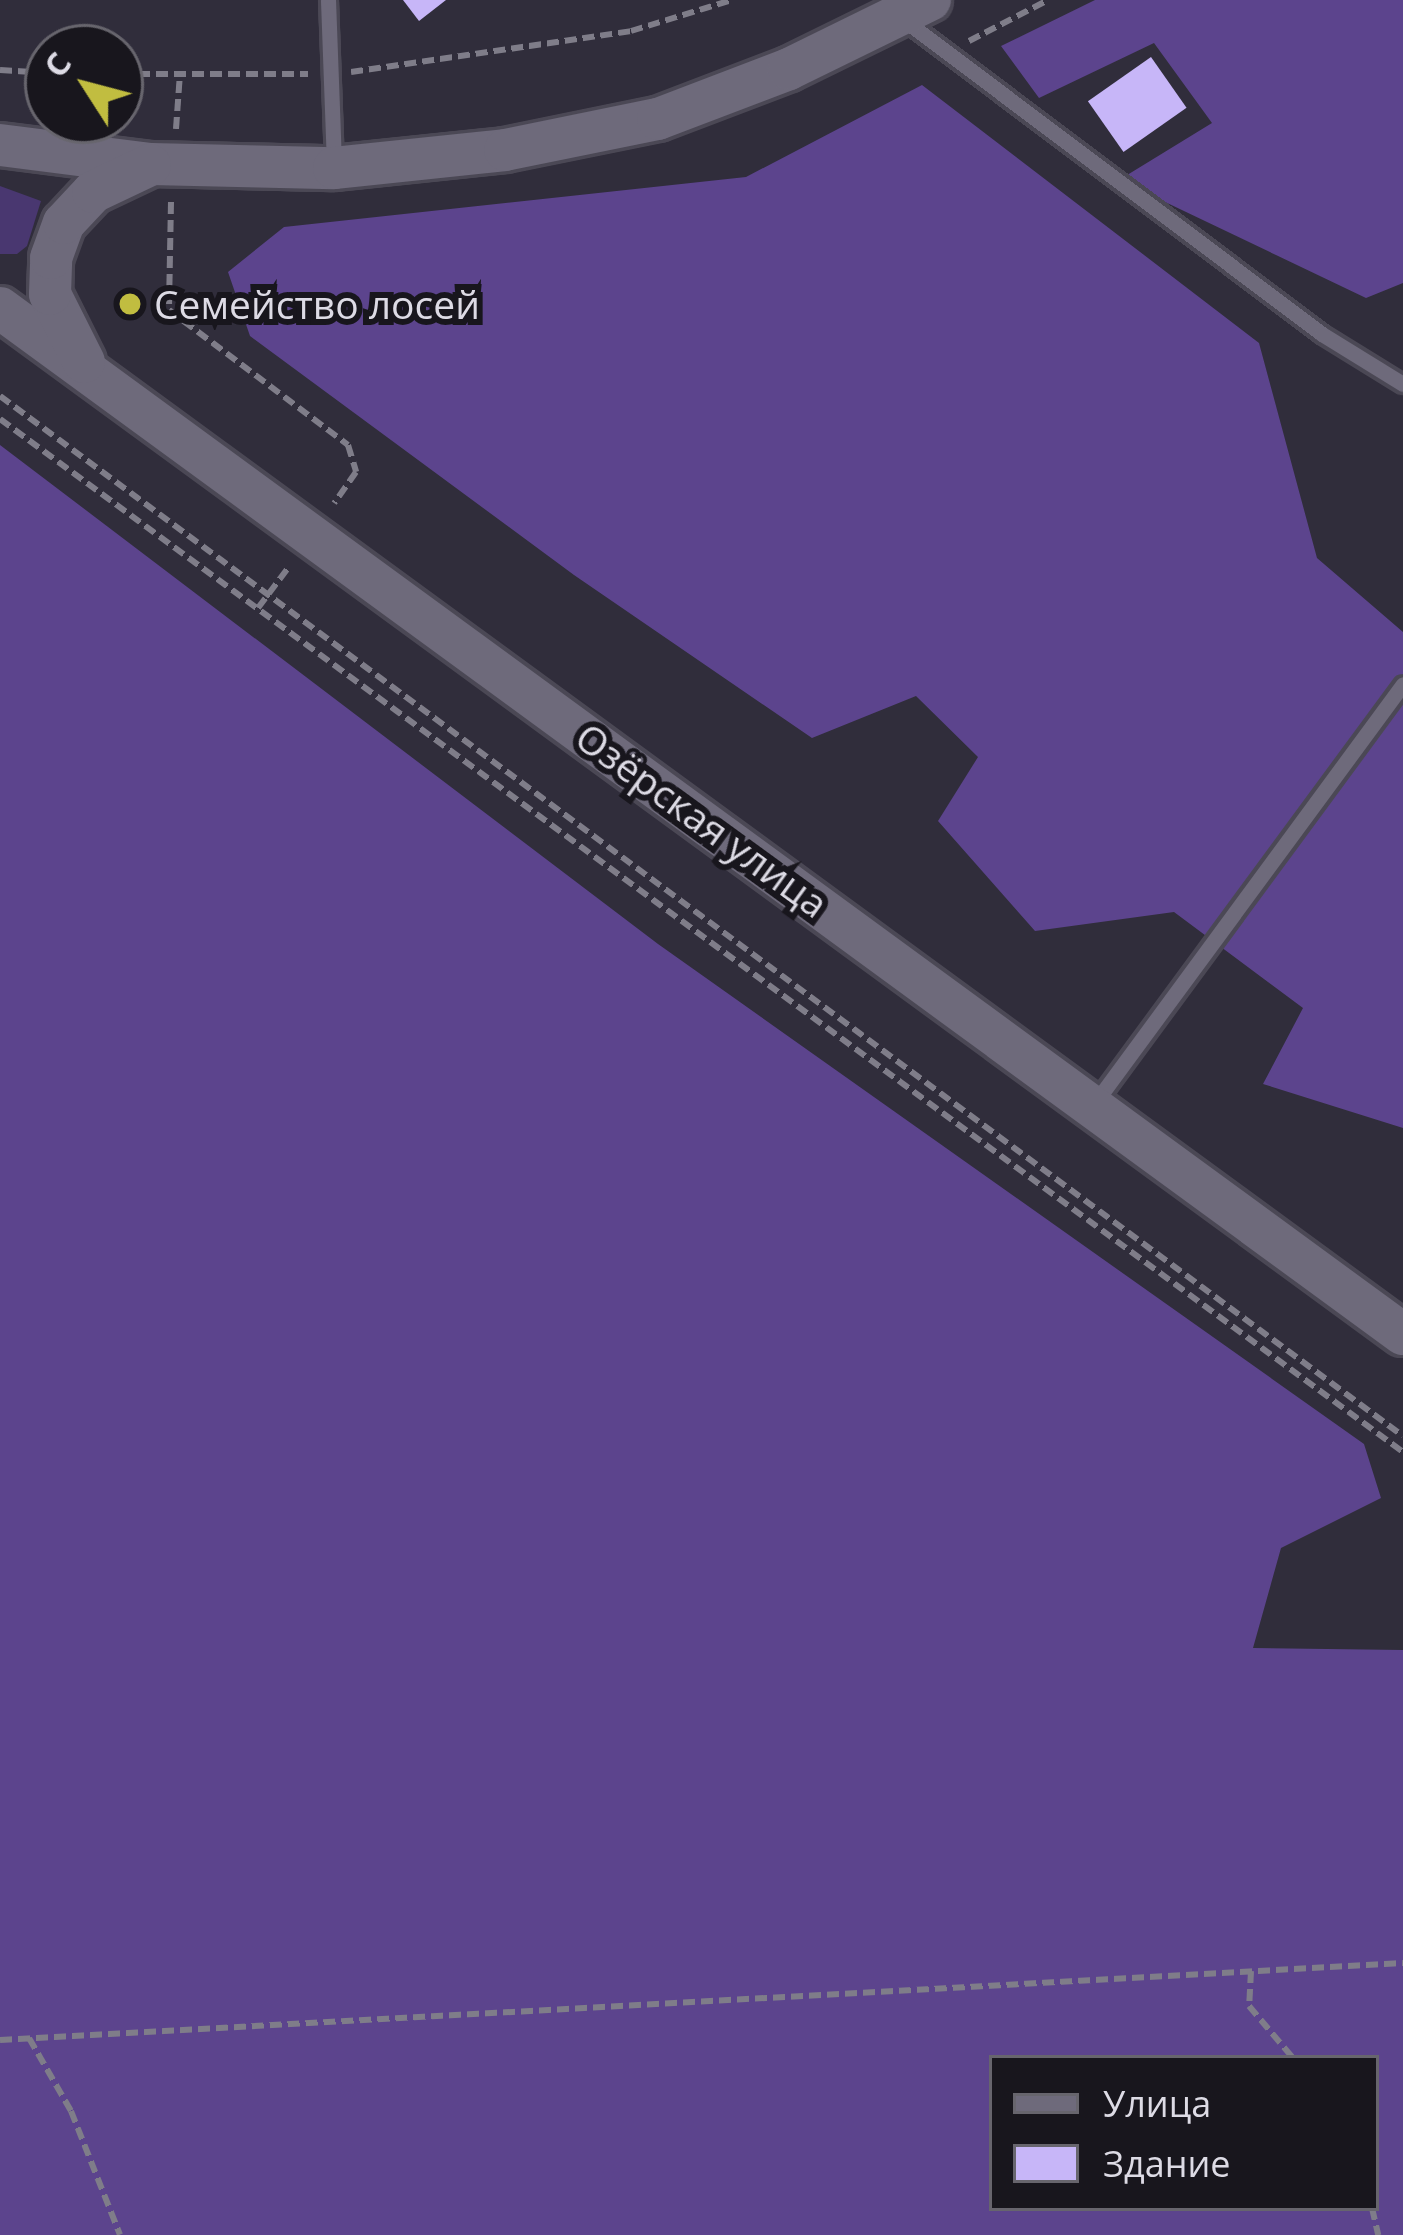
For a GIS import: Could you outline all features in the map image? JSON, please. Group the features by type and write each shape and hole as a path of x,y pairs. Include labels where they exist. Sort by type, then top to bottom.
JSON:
{"street":[{"path":"0,145 162,165 334,167 505,150 658,119 906,5"},
{"path":"91,374 50,294 51,258 64,224 93,192 162,165"},
{"name":"Озёрская улица","path":"0,308 1403,1334"}],"lane":[{"path":"328,0 336,74 334,167"},
{"path":"906,5 945,54 1322,334 1403,384"},
{"path":"1092,1106 1403,684"}],"path":[{"path":"144,74 336,74 631,31 732,0"},
{"path":"945,54 1048,0"},
{"path":"180,73 162,165 169,310 357,457 356,472 258,608"},
{"path":"0,396 1403,1436"},
{"path":"0,419 1403,1452"},
{"path":"0,2040 1403,1963"},
{"path":"1251,1971 1249,2006 1290,2055"},
{"path":"29,2038 71,2111 120,2235"}],"shaded area":[{"path":"1095,0 1403,0 1403,283 1366,298 1119,180 1212,123 1154,43 1039,98 1001,46"},
{"path":"922,85 1259,343 1317,558 1403,632 1403,1128 1263,1084 1303,1008 1174,912 1035,931 938,821 978,757 916,696 812,738 574,575 250,336 228,272 284,227 746,177"},
{"path":"0,186 41,201 27,246 17,254 0,254"},
{"path":"0,445 658,944 1364,1444 1381,1498 1281,1548 1253,1648 1403,1650 1403,2235 0,2235"}],"building":[{"path":"403,0 446,0 419,21"},
{"path":"1151,57 1187,108 1123,152 1088,101"}],"place":[{"name":"Семейство лосей","path":"130,304"}]}
